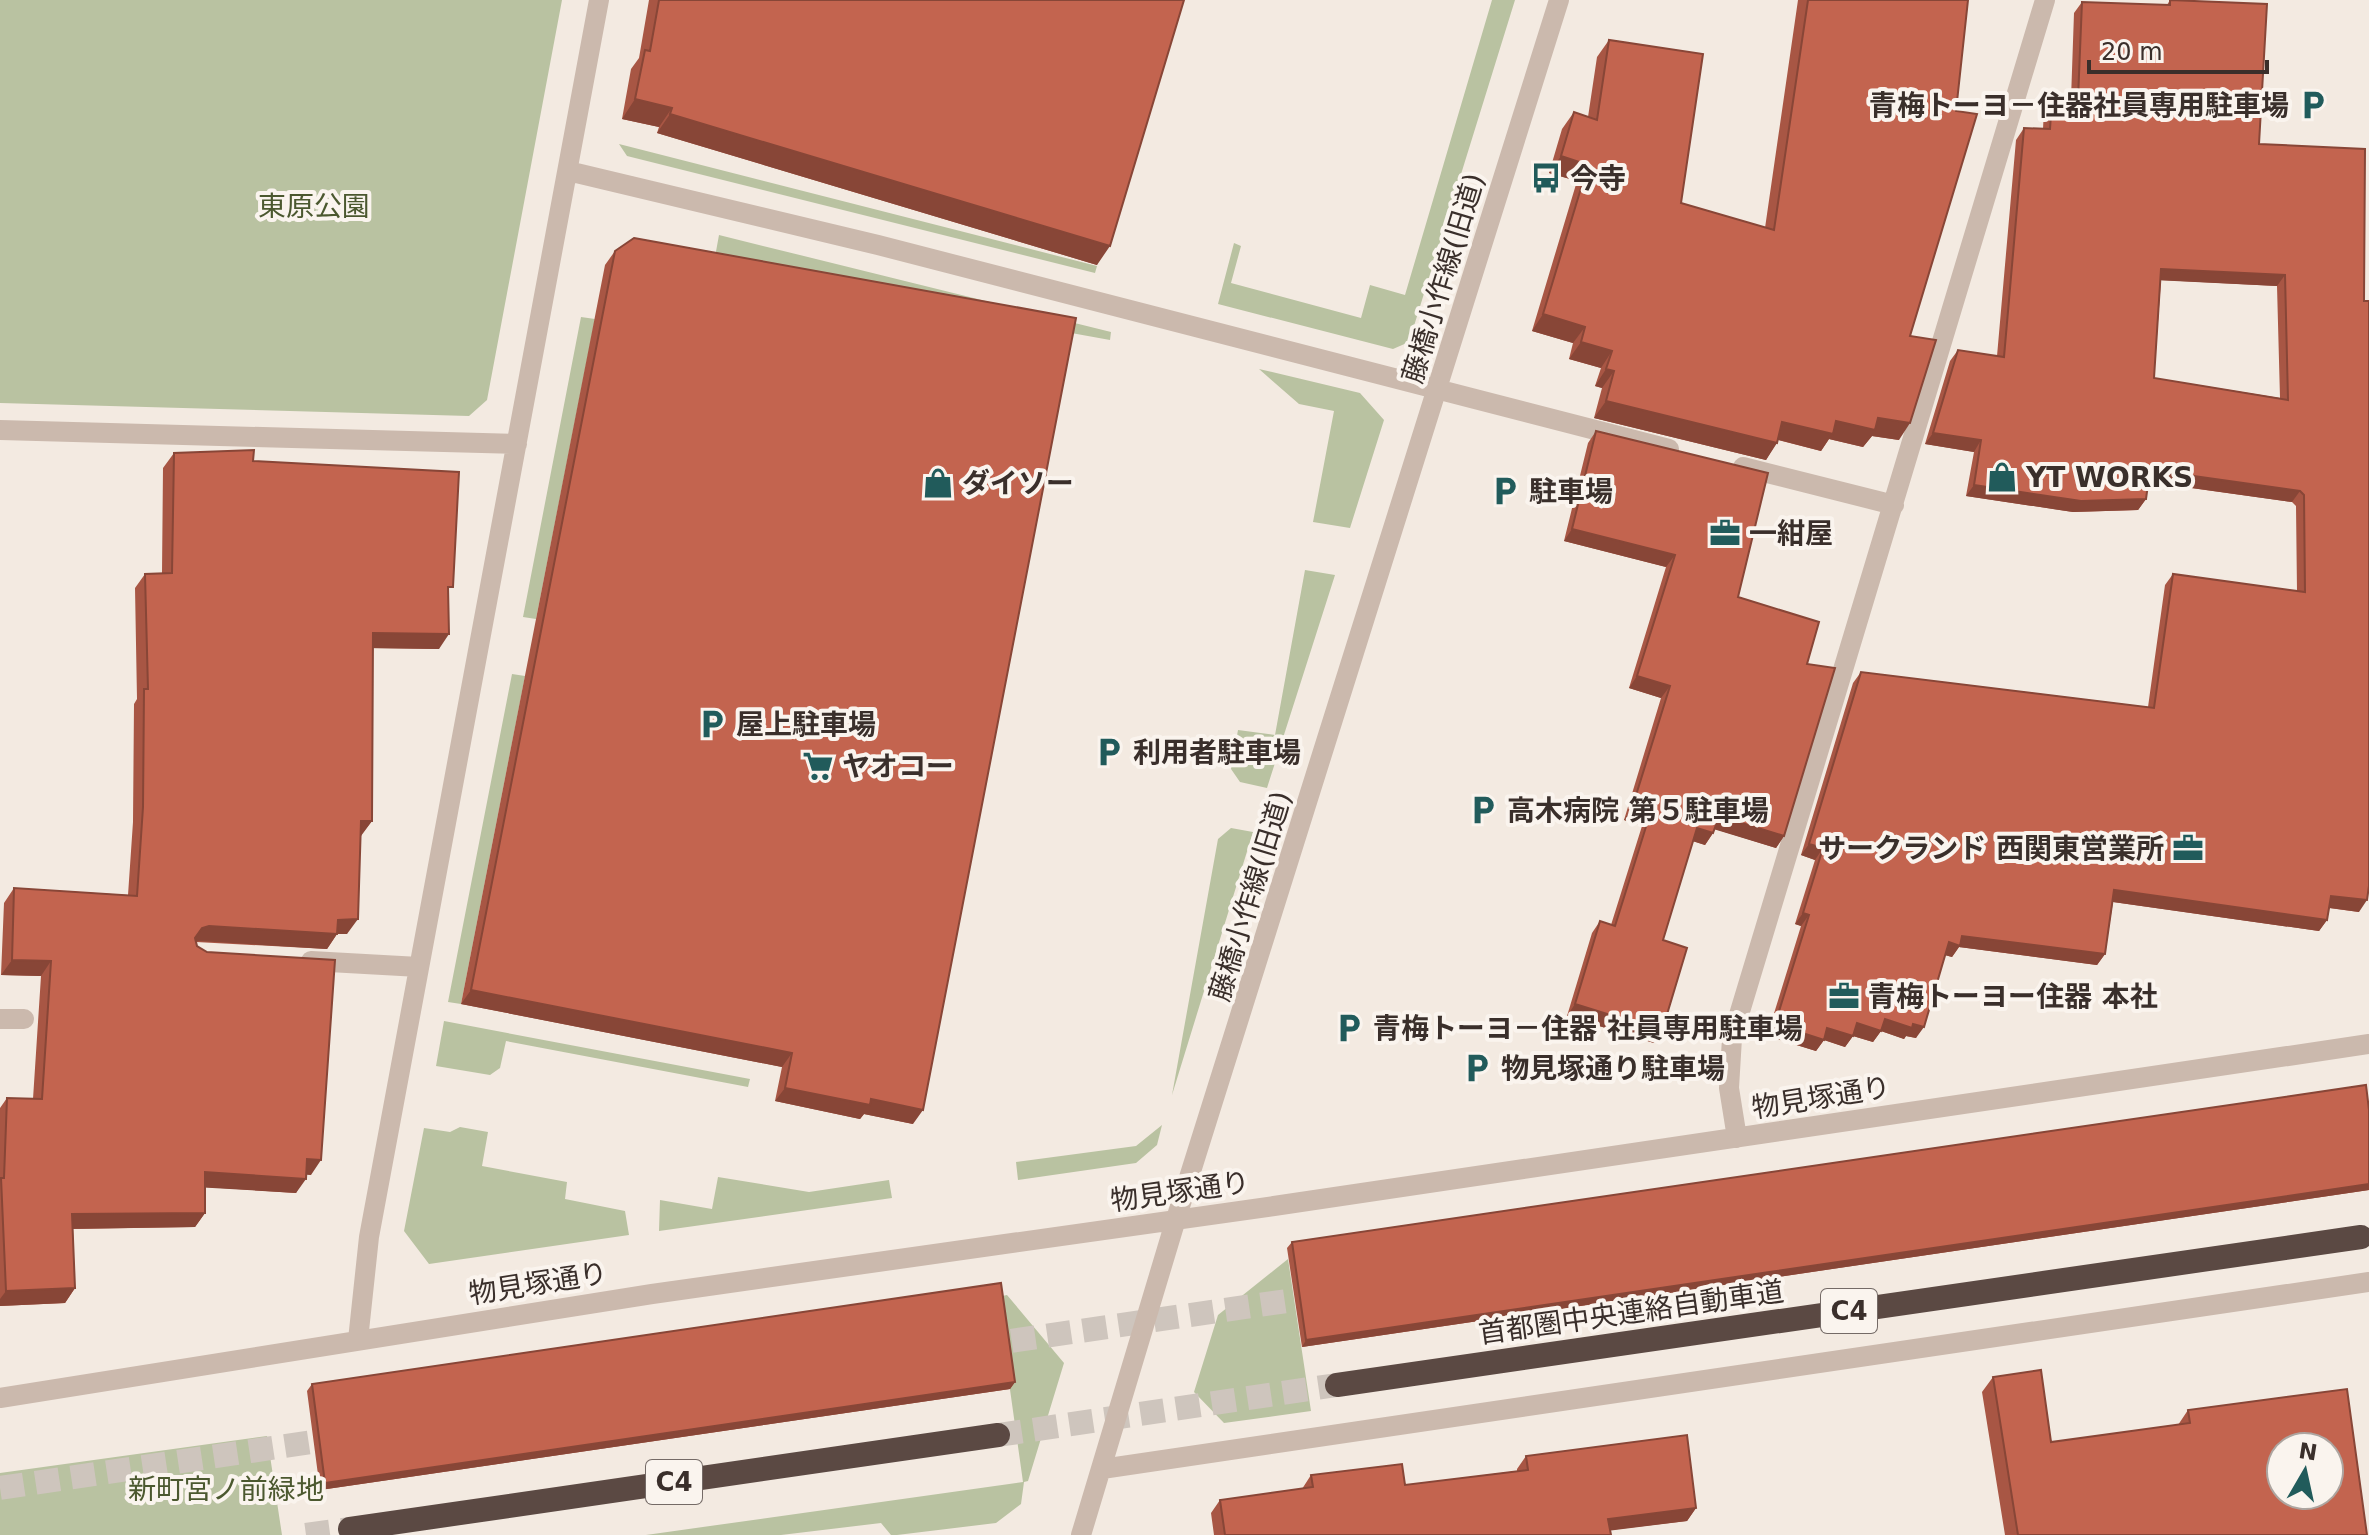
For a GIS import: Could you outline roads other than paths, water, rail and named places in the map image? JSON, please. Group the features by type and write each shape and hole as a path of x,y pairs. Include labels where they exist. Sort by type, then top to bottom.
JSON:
{"highway":[{"name":"首都圏中央連絡自動車道","path":"1337,1385 2361,1237"},
{"name":"C4","path":"350,1529 998,1435"}],"street":[{"path":"358,1340 369,1237 599,0"},
{"name":"藤橋小作線(旧道)","path":"1081,1535 1176,1219 1559,0"},
{"path":"1737,1138 1729,1088 1732,1038 2045,0"},
{"path":"568,171 878,245 1437,392 1695,456"},
{"path":"0,430 517,444"},
{"path":"1725,463 1894,505"},
{"path":"293,960 419,967"},
{"path":"0,1019 24,1019"},
{"name":"物見塚通り","path":"0,1398 358,1340 2369,1044"},
{"path":"1102,1469 2369,1282"}],"tunnel":[{"path":"976,1346 1328,1295"},
{"path":"998,1435 1337,1385"},
{"path":"0,1488 346,1437"},
{"path":"306,1535 350,1529"}],"place":[{"name":"青梅トーヨ－住器社員専用駐車場","path":"2313,105"},
{"name":"今寺","path":"1546,178"},
{"name":"YT WORKS","path":"2002,477"},
{"name":"ダイソー","path":"938,483"},
{"name":"駐車場","path":"1505,491"},
{"name":"一紺屋","path":"1725,533"},
{"name":"屋上駐車場","path":"712,724"},
{"name":"利用者駐車場","path":"1109,752"},
{"name":"ヤオコー","path":"818,766"},
{"name":"高木病院 第５駐車場","path":"1483,810"},
{"name":"サークランド 西関東営業所","path":"2188,848"},
{"name":"青梅トーヨー住器 本社","path":"1844,996"},
{"name":"青梅トーヨ－住器 社員専用駐車場","path":"1349,1028"},
{"name":"物見塚通り駐車場","path":"1477,1068"}],"park label":[{"name":"東原公園","path":"314,206"},
{"name":"新町宮ノ前緑地","path":"226,1489"}]}
